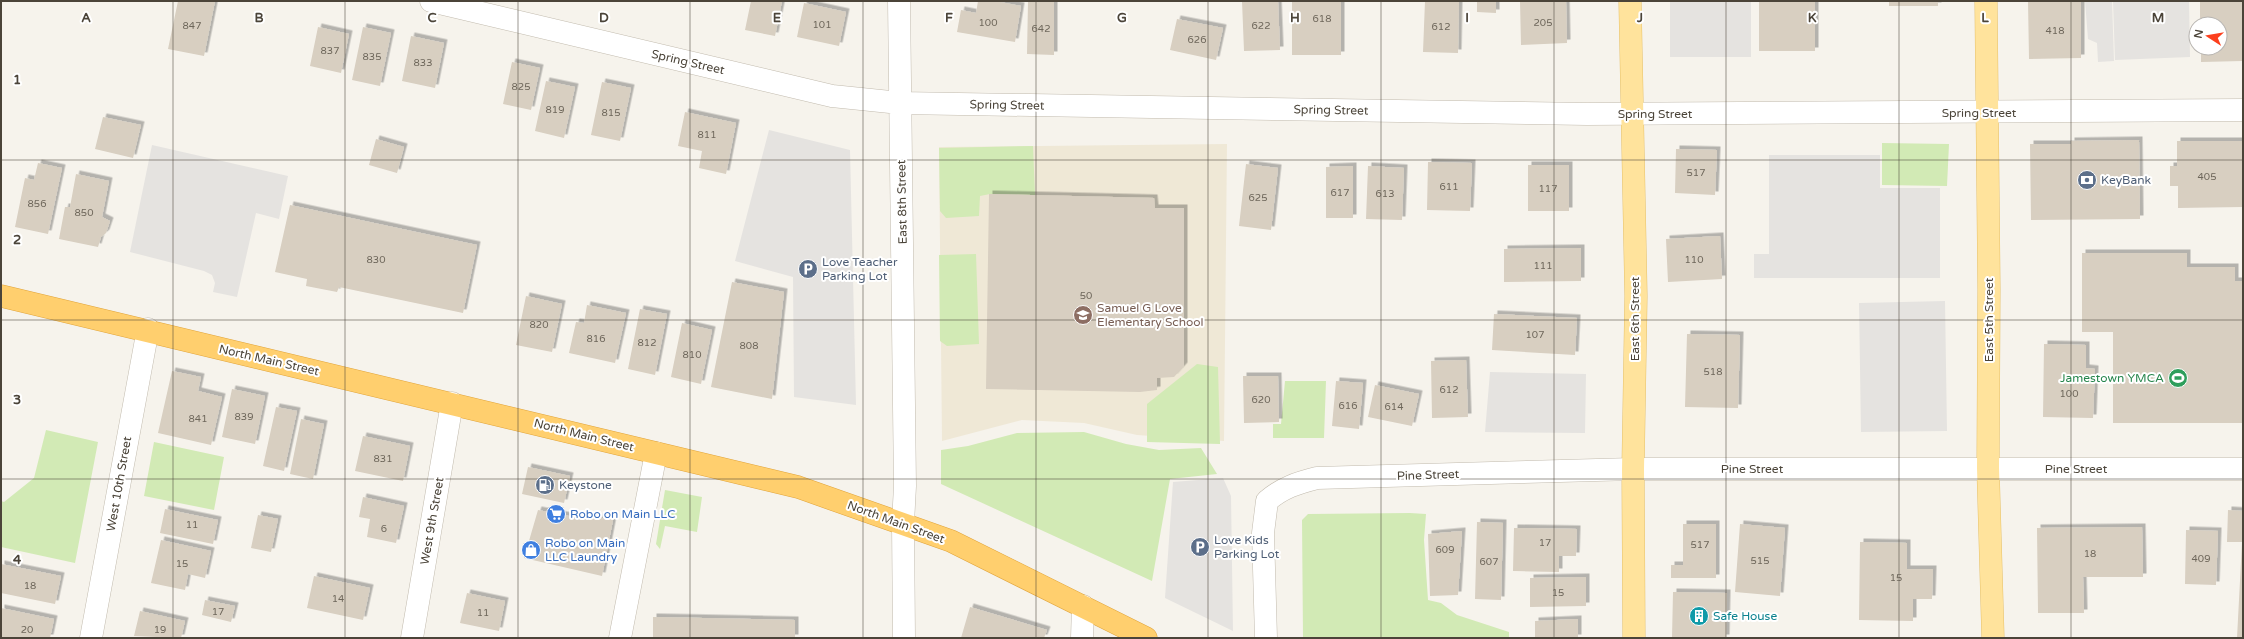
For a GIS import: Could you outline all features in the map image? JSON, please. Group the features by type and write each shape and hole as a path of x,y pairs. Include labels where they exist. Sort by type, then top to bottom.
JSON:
{"highway":[{"name":"North Main Street","path":"1,296 148,329 798,487 951,541 1146,638"}],"main road":[{"name":"East 6th Street","path":"1630,1 1636,296 1633,469 1634,638"},
{"name":"East 5th Street","path":"1986,1 1989,289 1988,468 1993,638"}],"street":[{"name":"Spring Street","path":"431,1 834,97 900,103 1632,114 1988,113 2243,110"},
{"name":"East 8th Street","path":"899,1 905,486 903,523 904,638"},
{"name":"West 10th Street","path":"91,638 148,329"},
{"name":"West 9th Street","path":"412,638 452,403"},
{"path":"620,638 656,453"},
{"name":"Pine Street","path":"1266,638 1263,533 1267,501 1276,493 1295,483 1317,478 1633,469 2243,469"},
{"path":"1082,638 1083,606"}],"shaded area":[{"path":"1670,1 1751,1 1751,57 1670,57"},
{"path":"2085,1 2112,1 2114,61 2098,62 2097,43 2088,39"},
{"path":"2113,1 2189,1 2188,56 2190,57 2115,60"},
{"name":"Love Teacher Parking Lot","path":"769,130 850,150 856,405 794,397 793,277 735,261"},
{"name":"Samuel G Love Elementary School","path":"1227,144 1224,441 1137,435 1084,423 1022,420 942,441 939,147"},
{"path":"152,145 288,176 279,219 256,213 237,297 213,292 215,283 212,275 204,271 130,252"},
{"path":"1769,155 1880,155 1880,188 1940,188 1940,278 1754,278 1754,254 1769,254"},
{"path":"1945,301 1947,431 1861,432 1859,303"},
{"path":"1490,372 1586,374 1585,433 1485,432"},
{"name":"Love Kids Parking Lot","path":"1223,478 1231,496 1233,631 1165,598 1173,482"}],"green space":[{"path":"1882,143 1949,144 1947,186 1882,185"},
{"path":"1033,146 1035,195 990,194 980,196 979,216 946,218 940,211 939,148"},
{"path":"976,254 979,344 947,346 940,341 939,255"},
{"path":"1197,364 1218,367 1220,444 1147,442 1147,404"},
{"path":"1285,381 1326,381 1324,438 1273,438 1273,424 1281,424"},
{"path":"46,430 98,442 75,563 1,547 1,501 4,502 34,478"},
{"path":"1084,432 1126,444 1159,450 1201,448 1217,474 1170,479 1152,581 941,484 941,450 968,446 1017,433"},
{"path":"154,442 224,457 214,510 144,496"},
{"path":"665,490 702,497 697,532 665,526 660,549 656,544"},
{"path":"1308,514 1426,514 1424,540 1428,600 1441,603 1457,615 1509,632 1509,638 1303,638 1302,520"}],"building":[{"path":"178,1 215,1 204,56 168,49"},
{"path":"751,1 782,1 775,36 745,30"},
{"path":"978,1 995,1 1021,6 1015,42 957,32 961,10 976,13"},
{"path":"1028,1 1054,1 1054,55 1027,54"},
{"path":"1242,1 1278,1 1280,50 1244,51"},
{"path":"1292,1 1341,1 1341,55 1292,55"},
{"path":"1425,1 1459,1 1458,53 1423,52"},
{"path":"1477,1 1496,1 1496,13 1477,12"},
{"path":"1520,1 1566,1 1567,43 1521,45"},
{"path":"1759,1 1815,1 1815,51 1759,51"},
{"path":"1889,1 1938,1 1938,6 1889,6"},
{"path":"2028,1 2081,1 2081,58 2029,59"},
{"path":"2200,1 2243,1 2243,61 2201,62 2201,56 2228,56 2228,16 2200,16"},
{"path":"804,3 846,12 839,46 797,37"},
{"path":"1177,19 1223,28 1216,60 1170,50"},
{"path":"318,27 349,34 341,73 310,66"},
{"path":"363,27 391,33 380,86 352,80"},
{"path":"411,36 444,43 435,88 402,81"},
{"path":"512,62 540,68 531,110 503,104"},
{"path":"546,81 575,87 564,138 535,131"},
{"path":"602,82 631,88 620,141 591,135"},
{"path":"685,112 736,123 726,174 699,168 702,151 678,146"},
{"path":"103,117 141,125 133,158 95,149"},
{"path":"376,139 404,147 397,173 369,165"},
{"path":"2139,140 2140,219 2031,220 2030,144 2071,144 2071,141"},
{"path":"2177,141 2243,141 2243,207 2178,208 2178,186 2170,186 2170,166 2177,166"},
{"path":"1676,149 1717,150 1715,195 1675,193"},
{"path":"1428,162 1472,163 1470,211 1427,210"},
{"path":"38,163 62,168 48,234 15,227 25,178 34,180"},
{"path":"1246,164 1278,168 1271,230 1239,226"},
{"path":"1528,165 1569,165 1569,211 1528,211"},
{"path":"1353,166 1353,218 1326,218 1326,167"},
{"path":"1368,166 1404,168 1402,220 1366,219"},
{"path":"76,174 109,181 102,217 110,221 106,233 101,237 98,247 59,239 65,207 70,207"},
{"path":"989,194 1154,198 1155,208 1184,208 1184,366 1174,377 1157,378 1157,390 1140,392 986,389"},
{"path":"290,205 477,245 463,313 339,287 337,292 306,286 307,279 275,272"},
{"path":"1720,236 1722,279 1668,282 1666,239"},
{"path":"1581,248 1581,281 1504,282 1504,249"},
{"name":"Jamestown YMCA","path":"2082,253 2187,253 2187,267 2235,267 2235,281 2243,281 2243,423 2113,423 2113,332 2082,332"},
{"path":"732,282 784,292 772,399 711,387"},
{"path":"526,296 562,304 552,352 516,345"},
{"path":"587,305 626,313 615,363 569,353 576,322 584,323"},
{"path":"640,309 667,314 655,375 628,369"},
{"path":"1494,314 1577,318 1575,355 1492,350"},
{"path":"682,323 712,330 701,384 671,377"},
{"path":"1687,334 1740,335 1738,408 1685,407"},
{"path":"2044,344 2086,345 2086,368 2095,369 2093,418 2043,417"},
{"path":"1466,360 1468,417 1432,418 1431,361"},
{"path":"172,371 201,377 198,391 222,397 211,445 158,433"},
{"path":"1243,376 1278,376 1279,422 1244,423"},
{"path":"1336,381 1363,383 1359,429 1332,426"},
{"path":"1375,385 1419,394 1412,426 1368,417"},
{"path":"232,389 265,396 255,444 222,437"},
{"path":"276,407 297,411 284,471 263,466"},
{"path":"301,419 324,424 313,479 290,474"},
{"path":"363,436 410,446 403,481 355,471"},
{"path":"528,467 570,476 564,503 522,494"},
{"path":"363,497 404,506 396,543 367,537 370,519 359,517"},
{"path":"165,509 218,520 213,544 160,533"},
{"path":"538,510 584,519 585,515 613,520 602,576 524,558"},
{"path":"2228,510 2243,511 2243,638 2237,638 2242,542 2227,542"},
{"path":"258,515 278,519 271,552 251,548"},
{"path":"1477,522 1503,523 1501,600 1475,599"},
{"path":"1683,524 1716,524 1716,578 1671,578 1671,565 1683,565"},
{"path":"1740,524 1785,528 1780,596 1735,592"},
{"path":"2142,527 2143,577 2083,577 2084,613 2038,613 2037,528"},
{"path":"1514,528 1577,529 1576,556 1559,556 1559,572 1513,571"},
{"path":"2186,530 2218,531 2216,585 2185,584"},
{"path":"1462,531 1458,595 1430,596 1428,534"},
{"path":"161,540 211,551 205,578 188,574 185,590 151,583"},
{"path":"1860,542 1907,543 1907,569 1933,569 1932,599 1913,599 1913,621 1859,620"},
{"path":"1,564 61,576 55,604 1,593"},
{"path":"314,576 370,588 363,620 307,608"},
{"path":"1586,577 1586,606 1530,607 1530,578"},
{"name":"Safe House","path":"1673,592 1727,593 1726,638 1672,638"},
{"path":"467,593 505,601 499,631 460,623"},
{"path":"205,600 235,606 231,622 202,615"},
{"path":"970,607 1047,630 1044,638 961,638"},
{"path":"1,608 54,619 50,638 1,638"},
{"path":"140,611 185,621 181,638 134,636"},
{"path":"653,617 795,620 795,638 653,638"},
{"path":"1578,619 1578,638 1535,638 1535,621"}],"place":[{"name":"KeyBank","path":"2087,180"},
{"name":"Love Teacher Parking Lot","path":"808,269"},
{"name":"Samuel G Love Elementary School","path":"1083,315"},
{"name":"Jamestown YMCA","path":"2178,378"},
{"name":"Keystone","path":"545,485"},
{"name":"Robo on Main LLC","path":"556,514"},
{"name":"Love Kids Parking Lot","path":"1200,547"},
{"name":"Robo on Main LLC Laundry","path":"531,550"},
{"name":"Safe House","path":"1699,616"}]}
